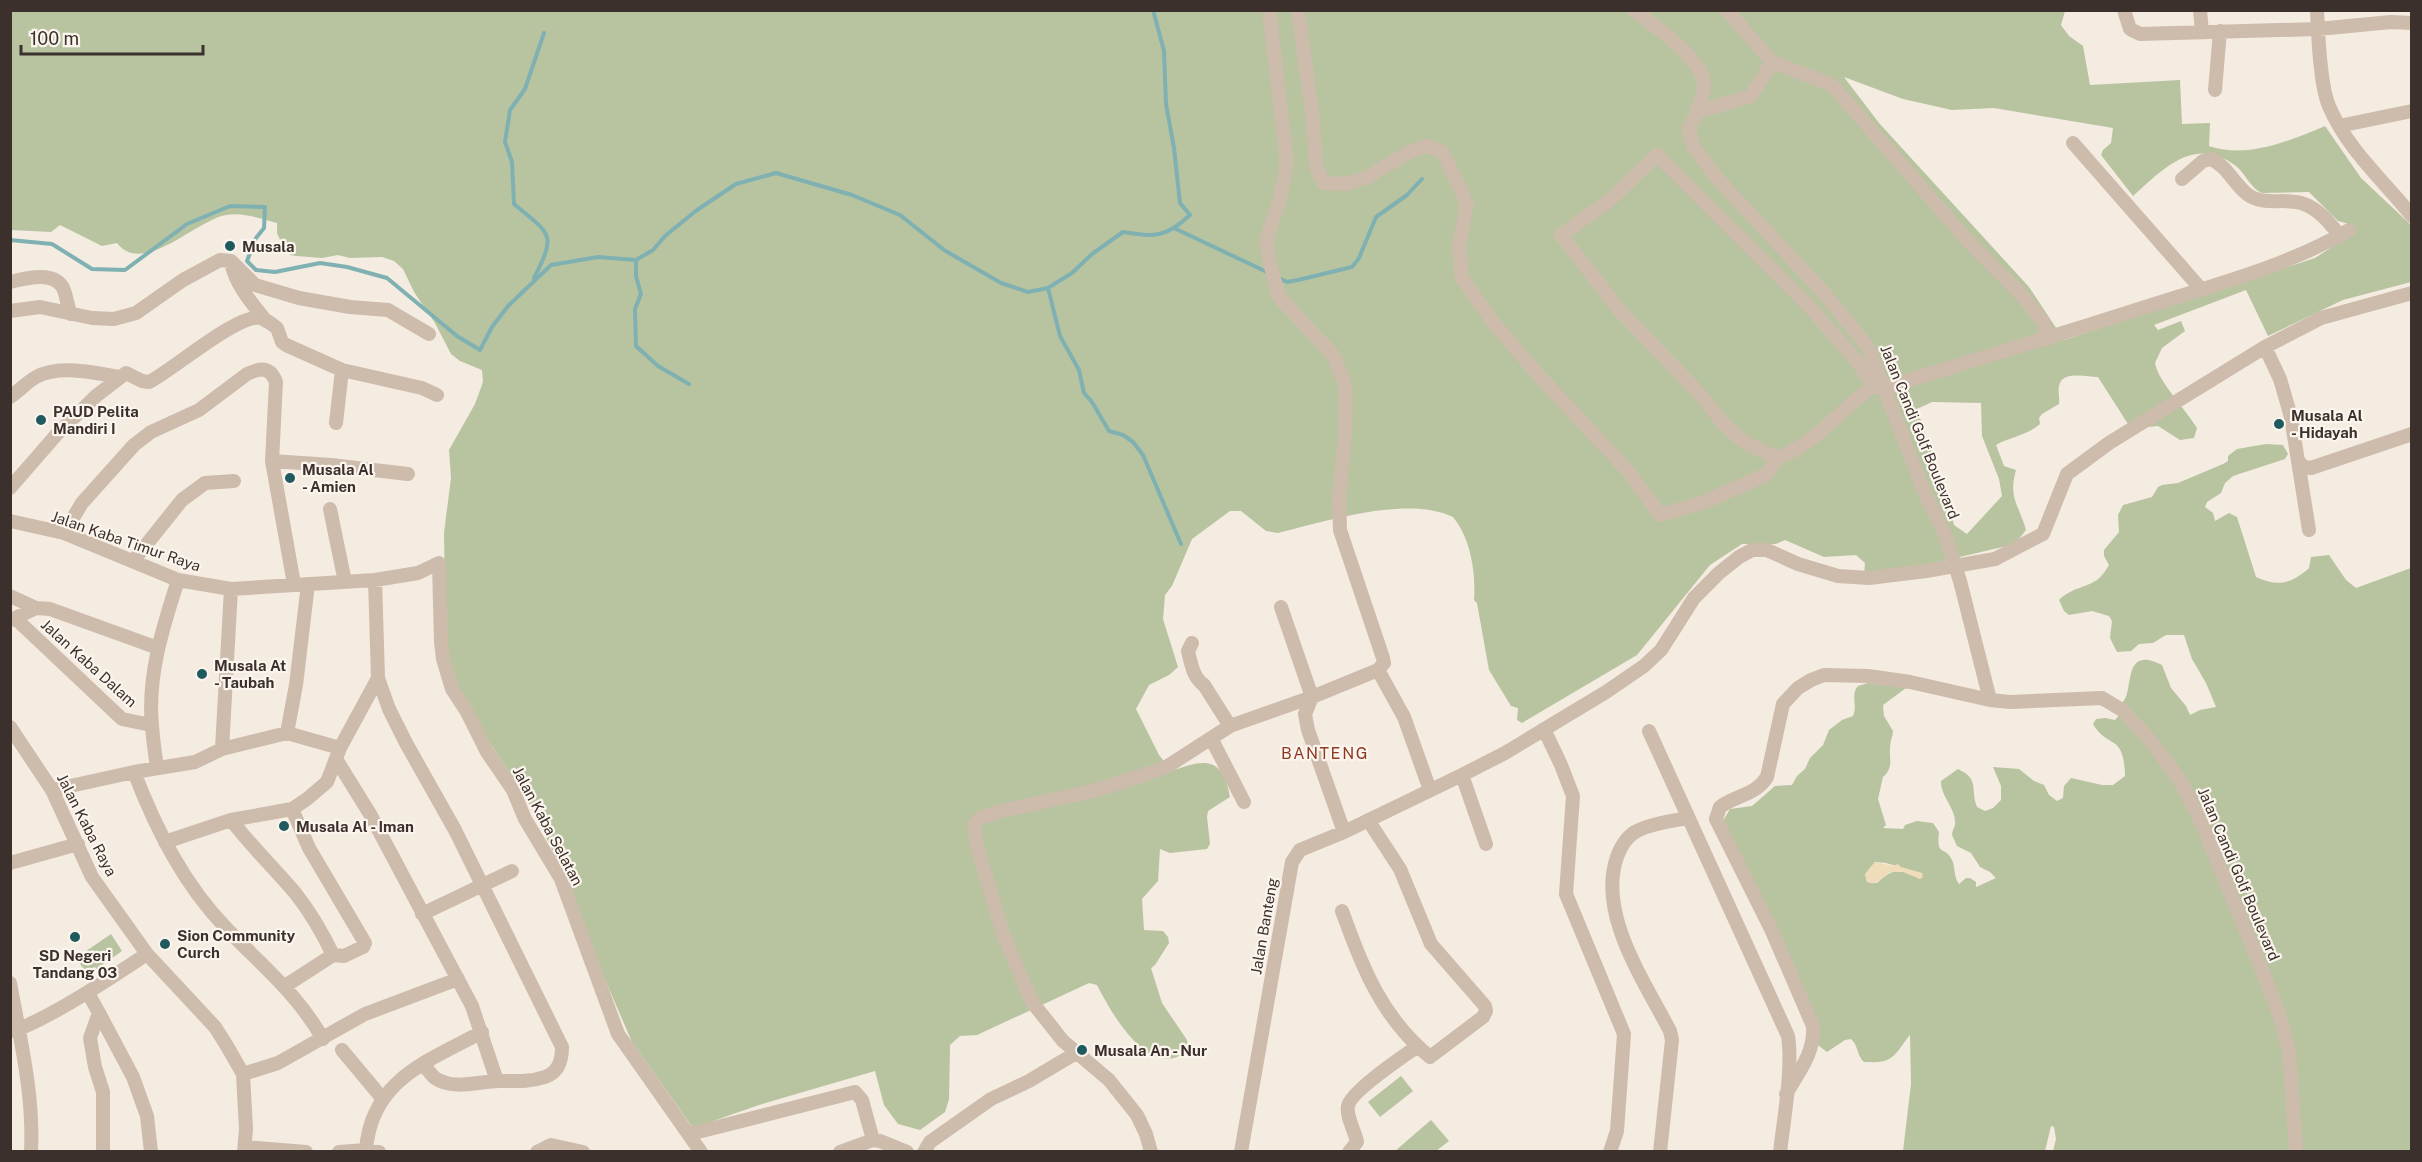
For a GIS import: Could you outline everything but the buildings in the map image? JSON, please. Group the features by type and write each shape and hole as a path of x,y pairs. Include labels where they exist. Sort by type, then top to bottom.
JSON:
{"street":[{"path":"1151,1152 1137,1115 1109,1080 1063,1041 1032,1002 1003,934 977,847 974,825 980,818 993,813 1093,791 1168,766 1230,726 1312,697 1378,670 1384,663 1340,530 1338,508 1346,434 1347,394 1344,381 1333,355 1280,297 1266,241 1286,171 1269,10"},
{"path":"1298,10 1309,84 1316,167 1324,183 1348,184 1367,177 1410,152 1427,146 1443,152 1467,204 1459,245 1462,278 1493,322 1541,378 1628,471 1660,515 1705,502 1767,474 1777,458 1794,452 1879,387 2048,339 2290,261 2344,233 2309,206 2300,203 2265,201 2247,194 2220,165 2211,159 2204,160 2182,179"},
{"name":"Jalan Candi Golf Boulevard","path":"1634,10 1677,45 1699,67 1704,86 1697,112 1689,128 1693,146 1716,177 1823,292 1868,347 1879,387 1948,545 1960,581 1990,700 2010,702 2102,698 2129,716 2179,778 2202,824 2279,1014 2289,1051 2296,1152"},
{"path":"1727,10 1772,62 1832,85 1970,243 2019,292 2043,322 2048,339"},
{"path":"2124,10 2127,25 2135,33 2318,29 2391,22 2412,23"},
{"path":"2200,10 2202,32"},
{"path":"2317,10 2324,92 2328,105 2339,126 2369,168 2409,208"},
{"path":"2215,90 2220,31"},
{"path":"1697,112 1751,96 1772,62"},
{"path":"2339,126 2412,111"},
{"path":"2073,143 2201,289"},
{"path":"1777,458 1744,442 1723,423 1700,394 1621,312 1561,235 1610,200 1657,155 1810,307 1879,387"},
{"path":"10,311 40,307 92,318 114,319 136,313 183,280 220,260 231,261 255,285 299,298 350,307 388,310 429,334"},
{"path":"231,261 237,282 244,295 266,321"},
{"path":"10,282 29,277 53,279 64,289 71,314"},
{"path":"2309,530 2288,408 2280,379 2265,347 2321,318 2412,293"},
{"path":"10,488 57,434 96,396 120,377 128,372 142,381 150,382 228,330 247,320 262,318 280,331 284,343 342,370 422,388 437,395"},
{"name":"Jalan Banteng","path":"1241,1152 1293,857 1300,850 1344,832 1462,775 1544,729 1644,666 1661,650 1694,598 1738,557 1752,550 1767,550 1798,564 1838,576 1869,578 1926,572 1995,559 2043,534 2049,523 2062,481 2070,471 2109,443 2265,347"},
{"path":"64,533 82,503 134,445 151,432 200,410 232,383 261,369 273,374 276,382 272,461 301,584 296,685 287,733"},
{"path":"336,423 342,370"},
{"path":"10,397 36,377 50,372 78,371 120,377"},
{"path":"2298,461 2304,467 2311,468 2412,434"},
{"path":"272,461 408,474"},
{"path":"134,560 182,500 205,483 234,481"},
{"path":"330,508 345,582"},
{"name":"Jalan Kaba Timur Raya","path":"10,521 64,533 178,580 231,589 375,580"},
{"name":"Jalan Kaba Selatan","path":"375,580 418,573 439,563 441,642 443,659 452,689 467,712 487,752 513,790 525,819 561,879 618,1034 701,1152"},
{"path":"157,768 151,725 153,674 162,628 178,580"},
{"path":"375,580 378,678 393,717 455,830 480,885 509,937 562,1047 562,1061 546,1077 523,1082 497,1081 466,1086 435,1078 423,1064"},
{"path":"222,749 231,589"},
{"path":"10,596 36,608 50,609 158,648"},
{"path":"1281,607 1312,697 1305,714 1308,730 1344,832"},
{"path":"13,619 36,608"},
{"name":"Jalan Kaba Dalam","path":"13,619 122,718 151,725"},
{"path":"1192,644 1188,651 1192,669 1230,726"},
{"path":"1378,670 1404,717 1430,790"},
{"path":"1786,1094 1811,1051 1814,1039 1813,1026 1771,929 1718,826 1716,814 1720,807 1761,786 1767,777 1783,704 1798,688 1811,680 1824,675 1868,676 1921,684 1990,700"},
{"path":"165,842 231,820 292,809 327,782 338,754 378,678"},
{"name":"Jalan Kaba Raya","path":"10,727 52,790 92,877 147,954 215,1027 243,1074 244,1149"},
{"path":"1544,729 1573,796 1566,894 1624,1034 1617,1131 1610,1152"},
{"path":"1649,731 1784,1026 1789,1045 1780,1152"},
{"path":"52,790 134,772 195,762 222,749 287,733 338,754 458,979 482,1032 497,1081"},
{"path":"1211,738 1244,802"},
{"path":"134,772 151,816 200,896 225,928 285,986 314,1023 323,1039"},
{"path":"1462,775 1486,844"},
{"path":"285,986 333,955 344,956 363,947 365,943 309,848 292,809"},
{"path":"1660,1152 1672,1040 1620,932 1613,904 1612,870 1622,844 1638,830 1688,818"},
{"path":"1342,911 1372,987 1384,1006 1430,1057 1478,1022 1486,1011 1431,944 1400,869 1368,819"},
{"path":"231,820 252,848 296,895 322,932 333,955"},
{"path":"10,863 78,844"},
{"path":"422,914 512,871"},
{"path":"15,1030 88,993 147,954"},
{"path":"243,1074 278,1063 365,1014 458,979"},
{"path":"10,983 15,1030 29,1084 31,1152"},
{"path":"88,993 136,1087 147,1116 151,1152"},
{"path":"99,1013 90,1038 95,1067 104,1092 103,1152"},
{"path":"339,1152 373,1151 373,1115 390,1089 423,1064 482,1032"},
{"path":"1349,1152 1357,1142 1348,1111 1350,1101 1378,1074 1418,1046"},
{"path":"342,1050 382,1098"},
{"path":"924,1152 930,1142 991,1099 1022,1085 1076,1053"},
{"path":"690,1134 855,1092 862,1100 873,1140"},
{"path":"840,1152 873,1140 907,1152"},
{"path":"538,1151 551,1145 583,1152"},
{"path":"244,1149 306,1152"}],"green space":[{"path":"10,11 2065,11 2061,25 2069,36 2083,46 2090,85 2180,80 2182,124 2210,123 2209,146 2224,149 2253,149 2283,142 2325,126 2361,178 2411,225 2411,282 2343,300 2268,336 2246,290 2154,325 2158,330 2181,321 2185,331 2162,348 2155,363 2161,378 2197,428 2194,438 2180,440 2158,426 2128,424 2098,377 2067,377 2059,385 2059,404 2042,414 2039,418 2040,424 2030,431 1996,445 2004,466 2016,470 2013,488 2015,501 2026,530 2015,544 1909,569 1864,575 1865,563 1856,555 1824,557 1785,540 1776,544 1742,544 1710,565 1637,655 1522,723 1517,720 1518,708 1511,706 1489,670 1477,603 1474,600 1471,557 1464,535 1453,517 1435,511 1391,509 1343,517 1278,533 1266,531 1241,511 1230,511 1192,539 1172,586 1165,595 1163,619 1178,667 1169,675 1149,685 1136,709 1159,755 1172,771 1194,764 1211,764 1223,774 1230,797 1208,811 1210,844 1207,849 1170,853 1160,849 1158,881 1142,899 1144,930 1163,931 1168,937 1169,943 1151,968 1162,1003 1187,1040 1188,1047 1177,1057 1164,1058 1152,1054 1129,1035 1097,985 1089,983 977,1035 960,1036 950,1045 949,1099 945,1112 920,1130 898,1124 884,1105 875,1071 759,1105 693,1128 632,1042 582,926 562,869 525,796 475,721 450,674 446,650 444,533 451,478 449,450 475,404 483,382 482,370 460,361 451,354 403,269 394,261 382,257 350,258 338,255 322,258 290,255 283,247 277,233 277,223 245,215 226,215 200,226 170,244 141,254 128,252 117,243 102,246 60,225 51,232 11,230","holes":["1844,77 1903,99 1952,110 1994,108 2113,128 2111,143 2101,155 2133,196 2156,175 2181,159 2194,154 2221,157 2236,166 2254,188 2262,193 2309,192 2338,221 2349,224 2355,232 2315,258 2064,340 2029,287 1879,123","1932,402 1981,403 1982,436 1999,479 2002,496 1967,534 1954,525 1947,496 1917,409"]},
{"path":"2266,444 2283,445 2288,454 2285,459 2233,476 2225,483 2221,493 2207,502 2205,507 2213,513 2215,521 2229,513 2237,517 2256,577 2278,583 2290,581 2309,568 2311,557 2329,555 2346,580 2356,588 2411,568 2411,1151 2053,1151 2056,1139 2054,1127 2051,1126 2045,1151 1903,1151 1911,1084 1910,1035 1894,1055 1885,1061 1878,1062 1863,1061 1851,1039 1845,1040 1827,1052 1819,1046 1723,821 1730,809 1752,806 1775,786 1792,785 1805,769 1810,758 1823,745 1829,730 1842,720 1853,716 1855,693 1858,686 1868,683 1906,688 1883,705 1884,716 1893,731 1890,766 1883,777 1878,799 1886,825 1883,828 1903,829 1905,825 1917,821 1933,823 1939,832 1940,848 1952,860 1959,884 1966,878 1970,878 1976,882 1976,887 1996,878 1980,867 1971,853 1957,846 1952,835 1955,825 1954,813 1943,792 1941,781 1958,769 1965,773 1972,781 1977,807 1985,811 1993,808 2001,800 2001,786 1993,767 2019,769 2034,781 2044,785 2049,795 2057,801 2063,798 2064,786 2071,778 2102,785 2113,785 2125,776 2122,753 2093,724 2096,719 2115,720 2124,710 2122,703 2126,697 2132,672 2140,660 2149,660 2162,665 2171,688 2186,706 2190,715 2200,710 2216,707 2192,659 2184,635 2166,635 2153,643 2139,644 2131,651 2117,652 2110,638 2112,621 2109,616 2092,611 2069,615 2064,611 2059,600 2097,580 2107,569 2109,565 2104,556 2104,550 2119,532 2118,515 2123,505 2152,497 2162,485 2178,483 2223,464 2228,461 2228,456 2237,449","holes":["1875,862 1920,873 1920,879 1897,871 1877,883 1867,882 1865,874"]},
{"path":"111,934 122,951 88,975 76,958"},
{"path":"1401,1076 1413,1091 1380,1117 1368,1102"},
{"path":"1431,1120 1449,1141 1436,1151 1395,1151"}],"sand":[{"path":"1875,862 1893,866 1898,864 1922,873 1923,877 1920,879 1903,872 1890,872 1877,882 1867,882 1865,874"}],"waterway":[{"path":"10,240 52,244 92,269 125,270 187,224 230,206 265,207 264,228 256,238 247,261 256,270 275,272 320,263 347,267 387,278 457,336 480,350 492,327 508,306 551,265 598,257 636,260 653,250 665,236 697,210 736,184 776,173 852,195 900,215 944,250 1001,283 1028,292 1048,288 1072,273 1092,254 1123,232 1143,235 1159,234 1173,228 1190,215 1180,203 1166,104 1164,51 1153,10"},
{"path":"534,278 548,243 543,229 514,204 512,162 505,142 510,110 525,89 544,33"},
{"path":"1279,278 1287,282 1352,267 1359,258 1376,217 1407,195 1422,179"},
{"path":"1176,229 1269,273"},
{"path":"636,260 636,276 641,294 635,309 636,346 658,366 689,384"},
{"path":"1048,288 1060,336 1079,370 1084,393 1109,431 1123,435 1133,442 1143,455 1181,544"}],"place":[{"name":"Musala","path":"230,246"},
{"name":"PAUD Pelita Mandiri I","path":"41,420"},
{"name":"Musala Al - Hidayah","path":"2279,424"},
{"name":"Musala Al - Amien","path":"290,478"},
{"name":"Musala At - Taubah","path":"202,674"},
{"name":"Musala Al - Iman","path":"284,826"},
{"name":"SD Negeri Tandang 03","path":"75,937"},
{"name":"Sion Community Curch","path":"165,944"},
{"name":"Musala An - Nur","path":"1082,1050"}],"district":[{"name":"BANTENG","path":"1325,753"}]}
